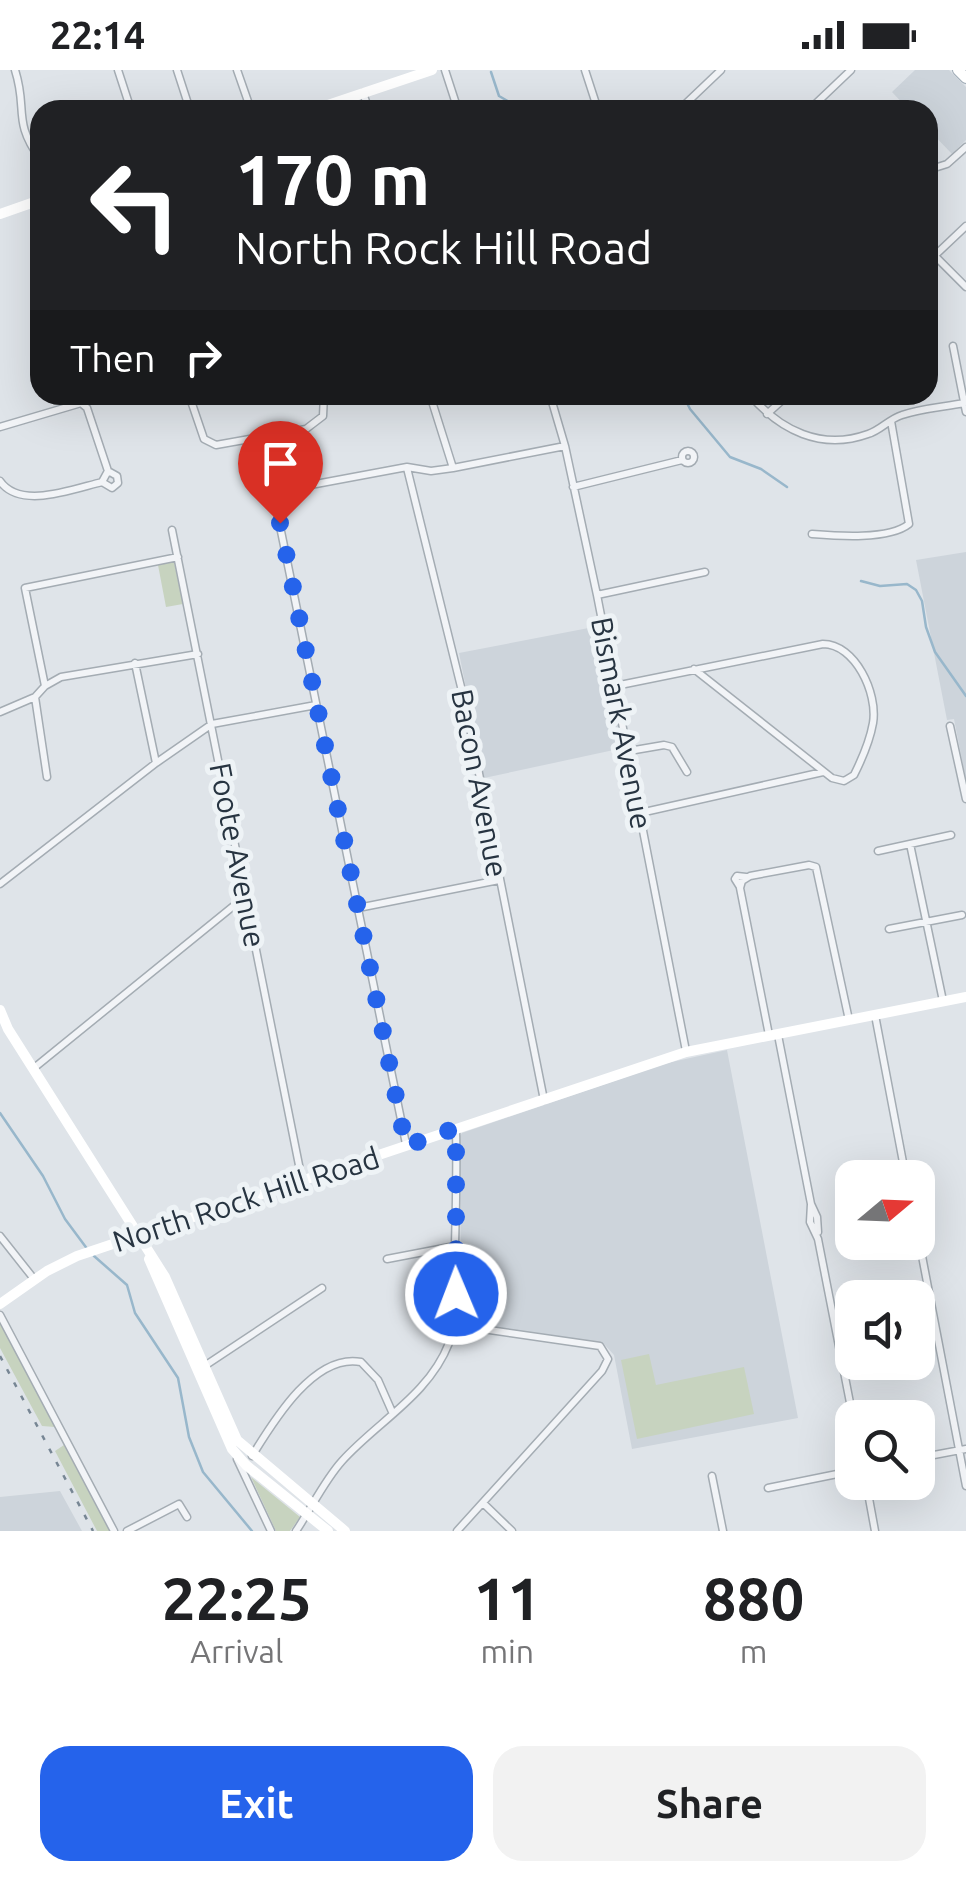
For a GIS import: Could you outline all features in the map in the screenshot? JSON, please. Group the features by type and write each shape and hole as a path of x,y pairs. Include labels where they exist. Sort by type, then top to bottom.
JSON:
{"street":[{"path":"15,70 20,86 21,126 30,146"},
{"path":"118,70 128,100"},
{"path":"177,70 187,100"},
{"path":"237,70 247,100"},
{"path":"345,100 432,70"},
{"path":"445,70 455,100"},
{"path":"585,70 595,100"},
{"path":"690,100 721,70"},
{"path":"820,100 851,70"},
{"path":"958,70 966,78"},
{"path":"364,94 366,100"},
{"path":"938,167 947,164 966,146"},
{"path":"0,214 30,204"},
{"path":"938,252 966,226"},
{"path":"938,260 966,287"},
{"path":"759,405 786,428 838,441 872,433 891,420 965,407 953,346"},
{"path":"0,427 71,405"},
{"path":"0,481 6,489 24,496 102,482 112,488 118,483 117,476 108,471 82,405"},
{"path":"192,405 204,439 216,446 306,430 322,416 323,405"},
{"path":"433,405 453,468"},
{"name":"Bismark Avenue","path":"553,405 597,595 686,1052"},
{"path":"767,414 777,405"},
{"path":"812,534 861,535 903,529 910,520 891,420"},
{"path":"406,1146 274,492 407,467 431,471 453,468 565,446"},
{"path":"573,487 682,460"},
{"name":"Bacon Avenue","path":"407,467 465,704 544,1102"},
{"path":"102,482 108,471"},
{"name":"Foote Avenue","path":"172,530 302,1180"},
{"path":"45,686 25,588 178,557"},
{"path":"597,595 705,572"},
{"path":"615,686 694,669 832,644 842,647 856,663 871,698 874,719 854,775 844,780 823,772 694,669"},
{"path":"0,712 35,697 61,677 198,654"},
{"path":"135,663 156,762"},
{"path":"35,697 47,777"},
{"path":"0,884 156,762 212,724 316,705"},
{"path":"950,726 966,798"},
{"path":"629,751 664,744 672,747 687,772"},
{"path":"640,813 823,772"},
{"path":"878,851 952,835"},
{"path":"910,844 943,1002"},
{"path":"849,1020 815,868 743,882 818,1221 850,1400"},
{"path":"358,908 499,880"},
{"path":"33,1069 246,896"},
{"path":"889,929 962,915"},
{"name":"North Rock Hill Road","path":"0,1304 34,1279 101,1247 686,1052 966,999"},
{"path":"0,1010 33,1069 140,1235 156,1280 236,1440 328,1531"},
{"path":"875,1016 903,1160"},
{"path":"296,1531 338,1465 415,1395 439,1363 455,1324 456,1128"},
{"path":"0,1236 34,1279"},
{"path":"387,1259 456,1246"},
{"path":"923,1260 966,1486"},
{"path":"202,1368 322,1288"},
{"path":"0,1315 114,1531"},
{"path":"455,1324 600,1346 608,1359 602,1372 457,1531"},
{"path":"246,1466 290,1397 339,1362 361,1362 370,1369 393,1414"},
{"path":"202,1368 232,1448 271,1531"},
{"path":"232,1448 246,1466 346,1531"},
{"path":"935,1455 962,1449"},
{"path":"768,1488 835,1474"},
{"path":"712,1476 724,1531"},
{"path":"869,1500 875,1531"},
{"path":"483,1503 512,1531"},
{"path":"127,1531 179,1504 187,1517"}],"shaded area":[{"path":"915,70 949,70 966,87 966,140 952,154 938,139 938,100 900,100 892,92"},
{"path":"966,552 966,780 954,719 947,720 916,560"},
{"path":"599,626 623,748 484,778 459,653"},
{"path":"727,1050 798,1418 632,1449 614,1355 604,1344 461,1321 460,1136 667,1063"},
{"path":"60,1491 82,1531 0,1531 0,1497"}],"green space":[{"path":"174,562 183,604 166,607 158,565"},
{"path":"0,1322 55,1427 42,1426 0,1348"},
{"path":"649,1354 656,1385 744,1367 754,1414 637,1439 621,1360"},
{"path":"64,1445 110,1531 97,1531 55,1451"},
{"path":"251,1477 300,1517 290,1531 276,1531"}],"waterway":[{"path":"491,72 499,96 506,100"},
{"path":"688,405 730,457 761,469 787,487"},
{"path":"861,581 880,586 907,584 916,590 935,652 966,696"},
{"path":"0,1113 88,1250"},
{"path":"94,1256 127,1285 135,1313 178,1378 189,1437 203,1472 252,1531"}],"railway":[{"path":"0,1356 93,1531"}],"route":[{"path":"280,523 406,1146 456,1128 456,1294"}]}
